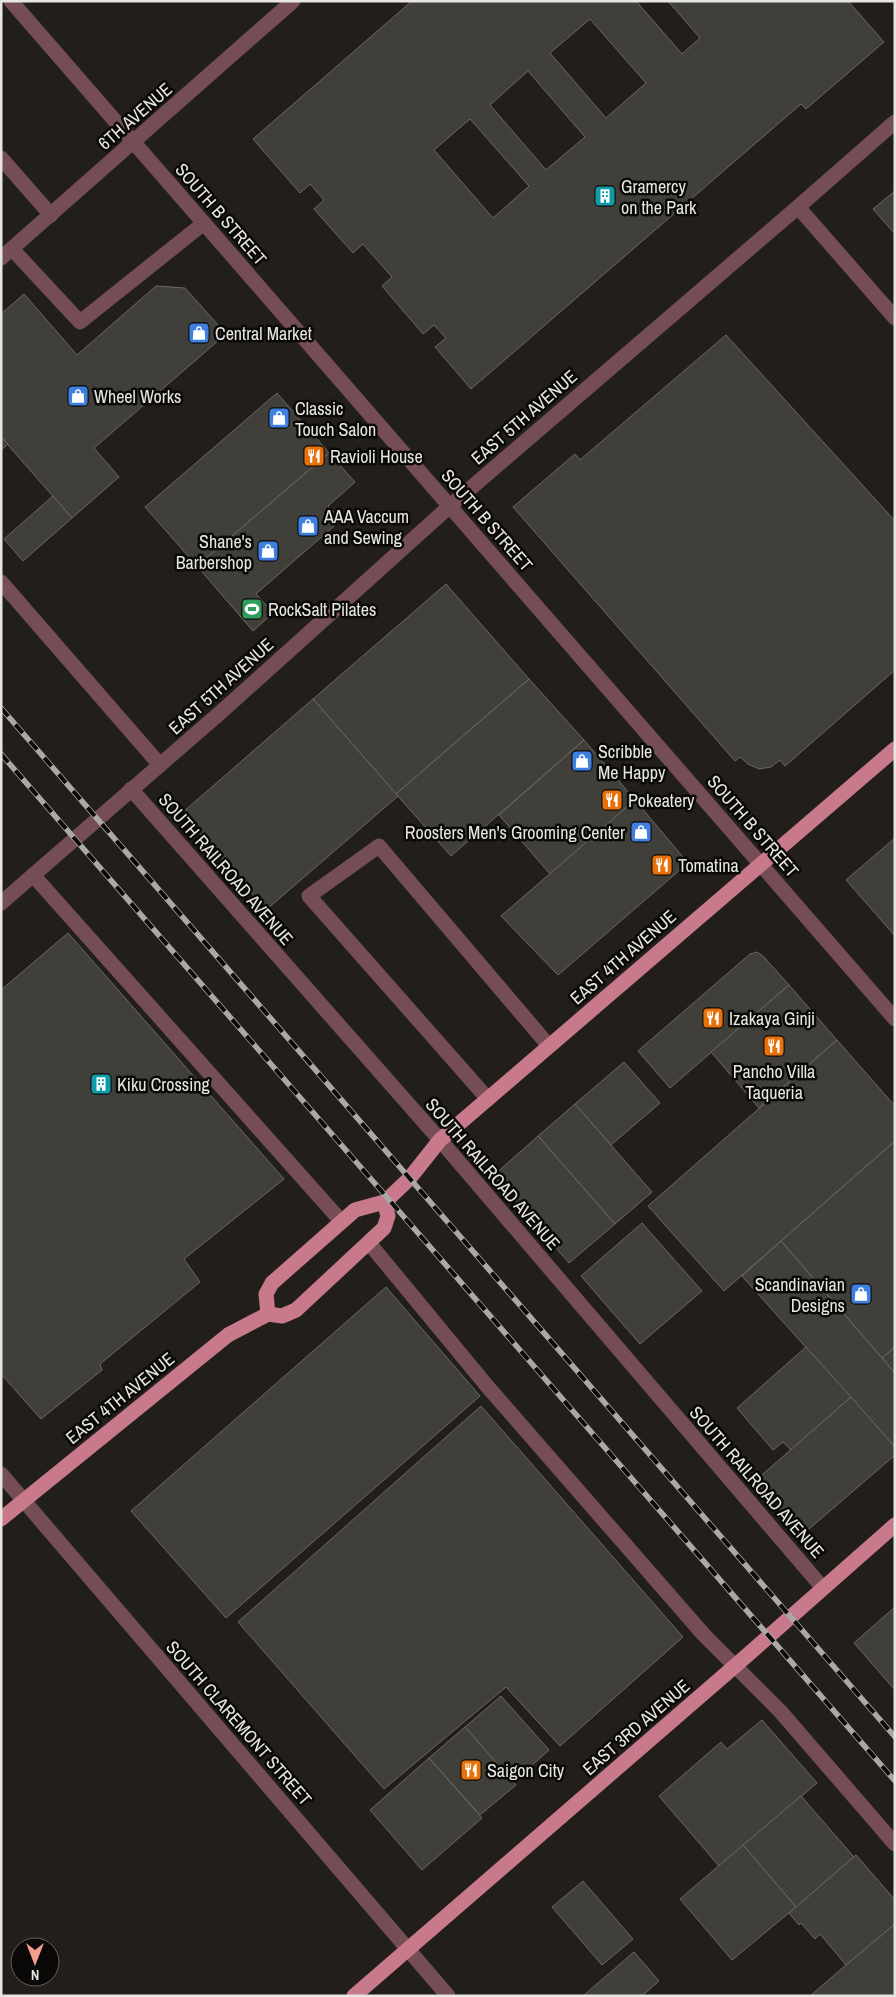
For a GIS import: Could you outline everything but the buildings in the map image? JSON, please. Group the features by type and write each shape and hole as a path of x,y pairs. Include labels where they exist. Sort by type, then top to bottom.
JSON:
{"main road":[{"name":"EAST 4TH AVENUE","path":"268,1314 266,1294 272,1283 355,1210 384,1202 409,1179 440,1140 895,748"},
{"name":"EAST 4TH AVENUE","path":"1,1519 228,1335 268,1314 282,1316 296,1310 384,1228 388,1216 384,1202"},
{"name":"EAST 3RD AVENUE","path":"354,1996 895,1525"}],"street":[{"name":"SOUTH B STREET","path":"11,1 895,1019"},
{"name":"6TH AVENUE","path":"7,254 293,1"},
{"name":"EAST 5TH AVENUE","path":"1,904 450,506 895,122"},
{"path":"1,158 51,215"},
{"path":"798,207 895,318"},
{"path":"7,254 80,322 204,223"},
{"name":"SOUTH RAILROAD AVENUE","path":"1,582 160,765"},
{"name":"SOUTH RAILROAD AVENUE","path":"131,789 440,1140 822,1587"},
{"path":"488,1099 309,896 379,846 549,1046"},
{"path":"34,875 341,1221"},
{"path":"369,1243 487,1386 704,1635 780,1711 895,1844"},
{"name":"SOUTH CLAREMONT STREET","path":"1,1474 448,1996"}],"railway":[{"path":"1,708 895,1737"},
{"path":"1,754 895,1781"}],"place":[{"name":"Gramercy on the Park","path":"605,196"},
{"name":"Central Market","path":"199,333"},
{"name":"Wheel Works","path":"78,396"},
{"name":"Classic Touch Salon","path":"279,418"},
{"name":"Ravioli House","path":"314,456"},
{"name":"AAA Vaccum and Sewing","path":"308,526"},
{"name":"Shane's Barbershop","path":"268,551"},
{"name":"RockSalt Pilates","path":"252,609"},
{"name":"Scribble Me Happy","path":"582,761"},
{"name":"Pokeatery","path":"612,800"},
{"name":"Roosters Men's Grooming Center","path":"641,832"},
{"name":"Tomatina","path":"662,865"},
{"name":"Izakaya Ginji","path":"713,1018"},
{"name":"Pancho Villa Taqueria","path":"774,1046"},
{"name":"Kiku Crossing","path":"101,1084"},
{"name":"Scandinavian Designs","path":"861,1294"},
{"name":"Saigon City","path":"471,1770"}]}
